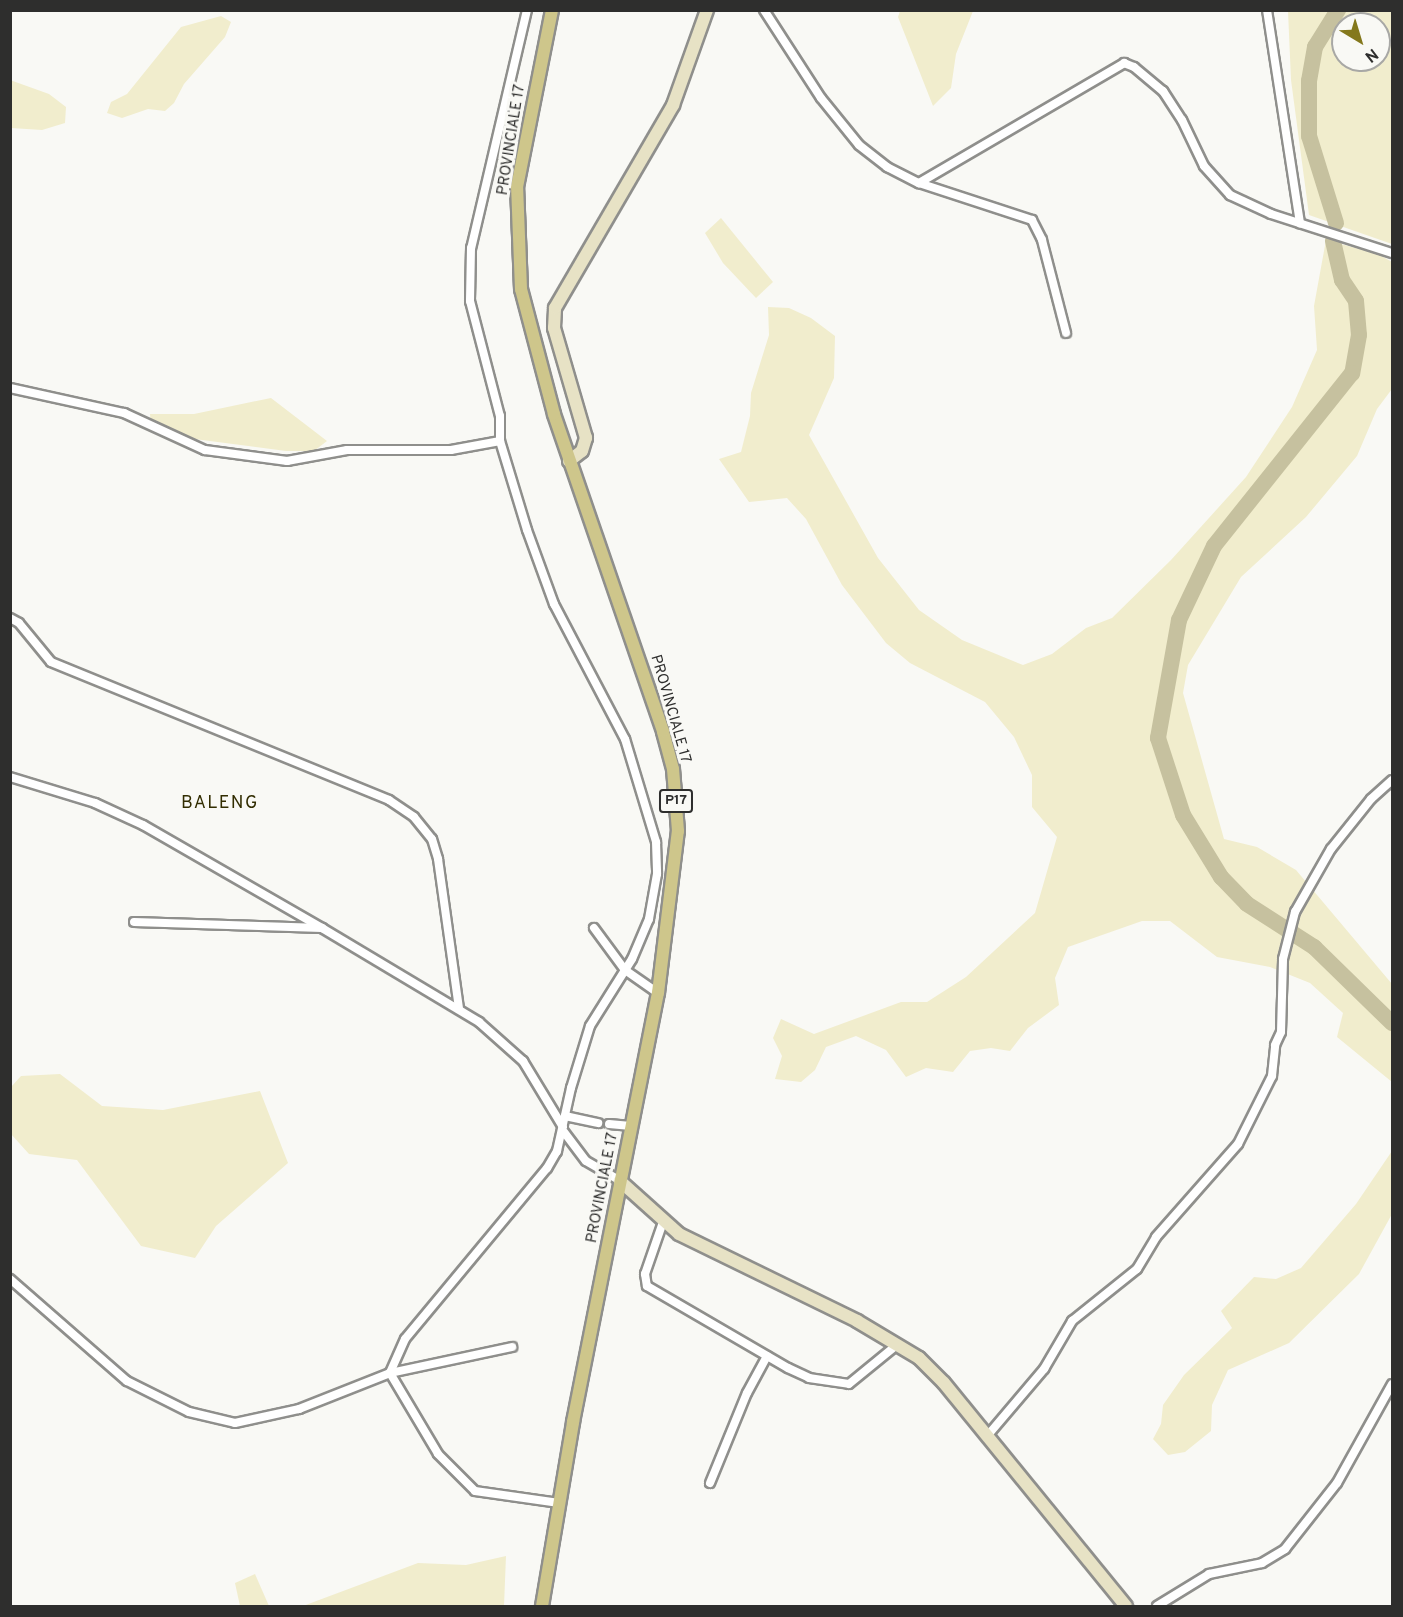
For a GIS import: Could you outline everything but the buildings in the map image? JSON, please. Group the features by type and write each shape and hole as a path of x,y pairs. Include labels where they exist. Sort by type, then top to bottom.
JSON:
{"main road":[{"name":"PROVINCIALE 17","path":"542,1606 559,1503 658,993 677,842 673,769 648,682 569,461 528,323 521,289 516,212 524,139 552,10"}],"street":[{"path":"390,1373 405,1339 547,1168 564,1130 565,1116 590,1026 603,1001 626,970 649,919 657,874 656,842 620,725 582,662 554,604 500,441 500,416 470,301 471,248 526,10"},
{"path":"569,461 582,451 586,438 554,328 555,308 673,105 707,10"},
{"path":"764,10 820,98 859,145 887,167 919,183 1032,220 1042,240 1066,333"},
{"path":"1267,10 1300,223"},
{"path":"919,183 1124,63 1134,67 1163,91 1182,120 1204,166 1222,189 1240,202 1392,253"},
{"path":"10,388 124,413 205,450 287,461 347,450 452,450 500,441"},
{"path":"10,618 20,623 51,662 379,796 414,816 432,839 438,859 459,1008"},
{"path":"10,777 95,802 143,825 459,1008 523,1061 564,1130 586,1161 621,1181 663,1222 706,1249 898,1344 945,1383 1126,1606"},
{"path":"988,1435 1044,1369 1072,1321 1137,1269 1156,1237 1239,1144 1272,1076 1275,1045 1281,1032 1282,959 1295,912 1331,849 1371,799 1392,780"},
{"path":"134,922 322,928"},
{"path":"594,928 626,970 658,993"},
{"path":"565,1116 598,1123"},
{"path":"609,1124 631,1126"},
{"path":"663,1222 645,1274 647,1286 809,1378 840,1386 858,1380 898,1344"},
{"path":"10,1280 127,1381 189,1412 235,1423 299,1409 390,1373 512,1347"},
{"path":"710,1483 747,1393 767,1356"},
{"path":"390,1373 438,1454 475,1491 559,1503"},
{"path":"1157,1606 1209,1575 1262,1563 1285,1549 1336,1483 1392,1384"}],"shaded area":[{"path":"900,11 973,11 956,54 951,88 933,106 898,17"},
{"path":"1288,11 1392,11 1392,244 1309,215 1291,80"},
{"path":"221,16 231,22 225,37 184,84 174,103 165,111 148,109 122,118 107,113 111,102 127,94 181,27"},
{"path":"10,80 49,94 66,107 65,123 42,130 11,128"},
{"path":"721,218 773,282 756,298 723,263 705,233"},
{"path":"1326,240 1378,254 1392,262 1392,389 1377,409 1357,456 1306,517 1241,577 1188,665 1183,693 1224,839 1257,847 1296,870 1392,984 1392,1082 1337,1037 1343,1013 1310,983 1270,967 1217,957 1170,921 1142,921 1068,947 1055,978 1059,1005 1028,1028 1010,1051 991,1048 970,1051 953,1072 926,1068 906,1077 886,1050 856,1036 826,1047 815,1070 801,1082 775,1079 782,1056 773,1038 781,1019 814,1034 901,1002 927,1002 966,977 1035,913 1057,837 1032,807 1032,775 1014,737 985,702 910,663 886,643 842,585 806,519 787,498 749,502 719,459 741,452 750,416 751,393 769,335 768,307 789,308 811,318 835,336 834,378 809,435 878,558 919,610 962,640 1023,665 1052,654 1086,628 1112,618 1171,560 1246,477 1292,407 1317,350 1314,306"},
{"path":"271,398 327,441 314,451 286,451 179,437 151,425 150,414 194,414"},
{"path":"60,1074 102,1106 163,1110 260,1091 288,1163 216,1226 195,1258 141,1246 77,1160 29,1154 11,1134 11,1087 21,1076"},
{"path":"1392,1151 1392,1214 1359,1274 1289,1343 1228,1370 1212,1405 1211,1431 1185,1452 1168,1455 1153,1439 1161,1424 1163,1405 1184,1375 1232,1328 1221,1311 1254,1277 1276,1279 1301,1268 1356,1204"},
{"path":"506,1556 504,1606 303,1606 418,1563 466,1565"},
{"path":"255,1574 269,1606 240,1606 235,1583"}],"waterway":[{"path":"1336,223 1309,136 1309,81 1315,47 1338,10"},
{"path":"1333,241 1342,280 1356,301 1359,335 1352,373 1214,546 1179,620 1158,738 1183,815 1221,877 1247,904 1314,947 1392,1023"}],"district":[{"name":"BALENG","path":"220,804"}]}
